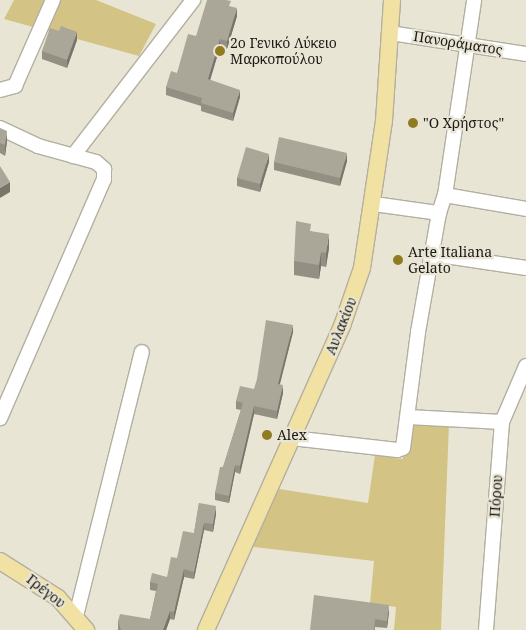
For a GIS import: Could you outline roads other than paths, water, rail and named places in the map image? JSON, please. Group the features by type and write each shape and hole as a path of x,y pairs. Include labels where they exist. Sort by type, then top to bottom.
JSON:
{"main road":[{"name":"Αυλακίου","path":"206,630 353,297 374,204 392,0"},
{"name":"Γρέγου","path":"0,561 28,576 76,616 86,630"}],"street":[{"path":"0,90 15,86 53,0"},
{"path":"73,156 193,0"},
{"path":"292,438 397,450 403,448 406,442 418,332 439,213 445,195 474,0"},
{"name":"Πανοράματος","path":"390,33 469,43 526,54"},
{"path":"0,128 38,146 96,162 104,169 104,179 0,418"},
{"path":"445,195 526,209"},
{"path":"374,204 439,213"},
{"path":"432,254 526,268"},
{"path":"76,616 142,352"},
{"name":"Πόρου","path":"486,630 502,422 526,366"},
{"path":"408,417 502,422"}],"place":[{"name":"2ο Γενικό Λύκειο Μαρκοπούλου","path":"220,51"},
{"name":"\"Ο Χρήστος\"","path":"413,123"},
{"name":"Arte Italiana Gelato","path":"398,260"},
{"name":"Alex","path":"267,435"}]}
